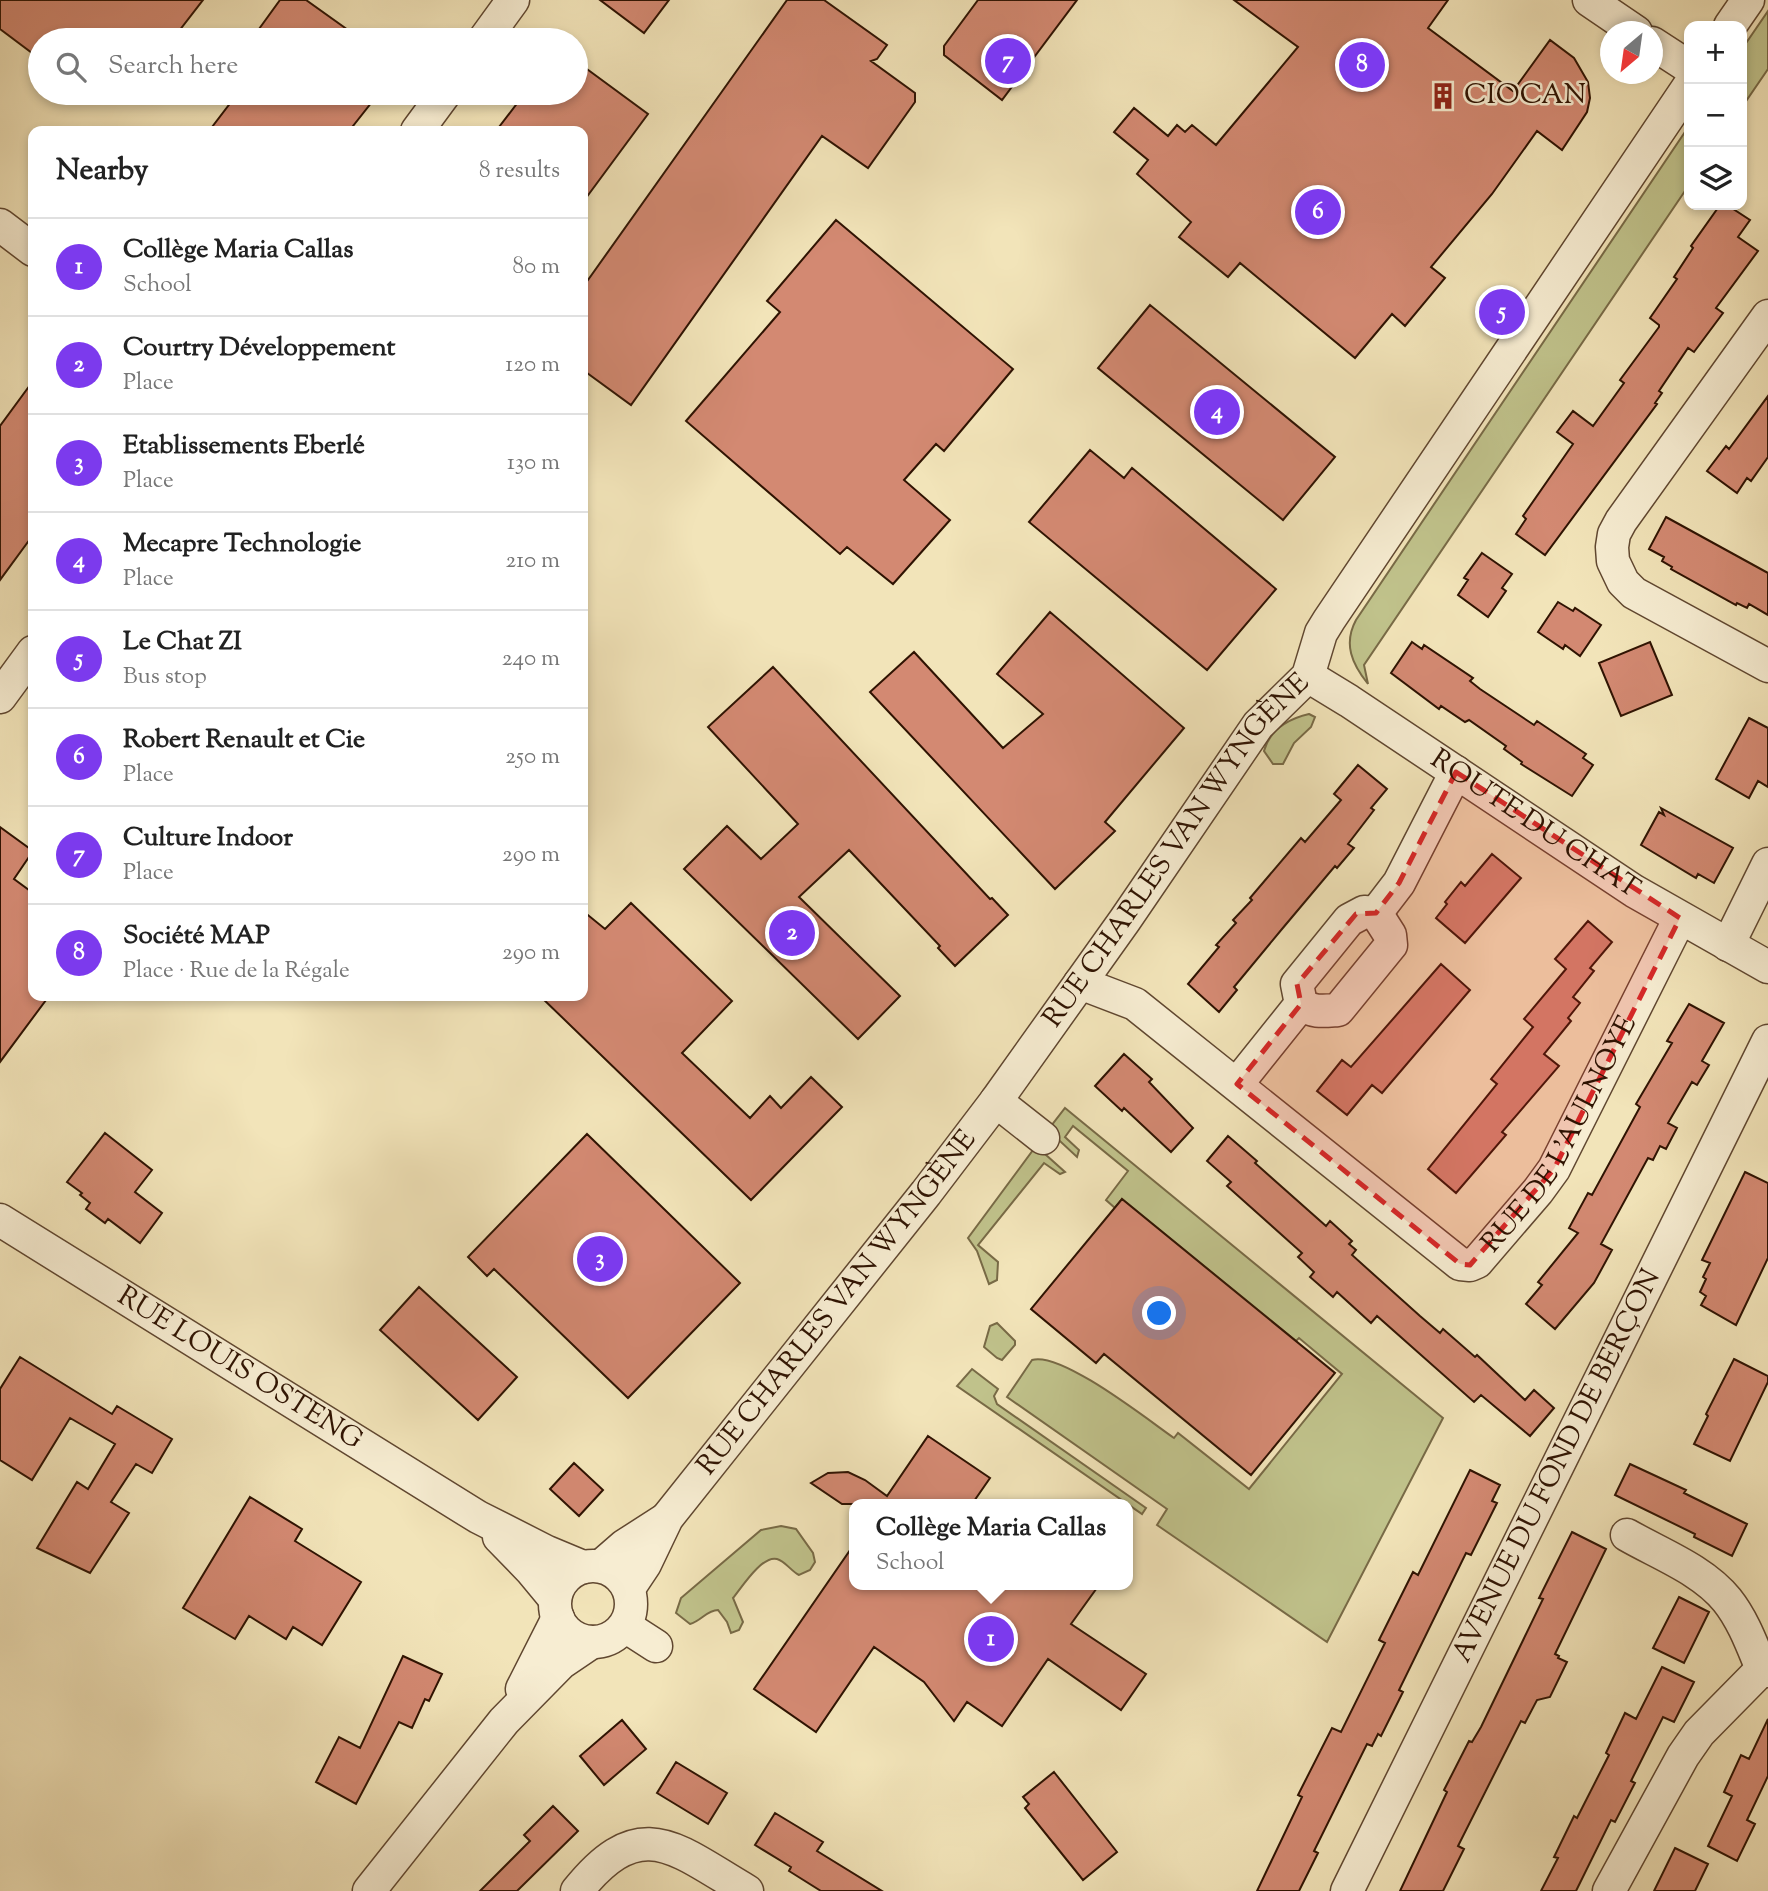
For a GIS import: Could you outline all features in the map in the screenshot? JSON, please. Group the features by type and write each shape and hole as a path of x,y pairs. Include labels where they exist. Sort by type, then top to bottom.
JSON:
{"street":[{"path":"493,28 513,0"},
{"path":"1589,0 1620,21"},
{"path":"1733,21 1748,0"},
{"path":"1663,50 1684,64"},
{"name":"RUE CHARLES VAN WYNGÈNE","path":"629,1588 645,1564 667,1518 926,1194 996,1101 1258,725 1308,676 1321,634 1329,620 1684,93"},
{"path":"421,126 436,105"},
{"path":"0,225 28,246"},
{"path":"1768,316 1621,521 1614,534 1612,547 1617,571 1634,593 1768,666"},
{"path":"0,697 28,659"},
{"name":"ROUTE DU CHAT","path":"1308,676 1634,891 1768,967"},
{"path":"1376,914 1399,883 1456,772"},
{"path":"1728,945 1768,864"},
{"path":"1364,912 1376,914 1390,935 1391,945 1338,1010 1317,1011 1301,1004 1297,984 1349,920 1364,912"},
{"name":"RUE DE L'AULNOYE","path":"1080,984 1135,1004 1460,1264 1470,1265 1477,1262 1538,1191 1558,1162 1680,918"},
{"path":"1237,1084 1301,1004"},
{"name":"AVENUE DU FOND DE BERÇON","path":"1347,1891 1768,1041"},
{"path":"996,1101 1042,1138"},
{"name":"RUE LOUIS OSTENG","path":"0,1220 478,1517 547,1552 592,1566"},
{"name":"RUE LOUIS OSTENG","path":"478,1517 531,1570 556,1609"},
{"name":"RUE CHARLES VAN WYNGÈNE","path":"592,1566 667,1518"},
{"path":"1609,1891 1699,1733 1765,1670 1742,1623 1714,1585 1627,1535"},
{"path":"369,1891 504,1721 561,1663 592,1642 617,1635 625,1626 631,1614 632,1601 629,1588 613,1570 592,1566 564,1579 556,1609 504,1721"},
{"path":"556,1609 563,1628 571,1635 592,1642"},
{"path":"625,1626 656,1646"},
{"path":"577,1891 604,1860 625,1848 648,1843 667,1846 747,1891"}],"highlighted area":[{"path":"1456,772 1680,918 1554,1169 1470,1265 1460,1264 1237,1084 1301,1004 1297,984 1356,914 1376,913 1399,883"}],"green space":[{"path":"1768,11 1768,69 1747,100 1747,84 1747,42"},
{"path":"1684,133 1684,192 1364,665 1368,684 1351,653 1350,637 1356,620"},
{"path":"1309,714 1315,717 1311,727 1294,743 1283,764 1273,764 1264,751 1275,731 1287,722"},
{"path":"1065,1108 1443,1418 1327,1642 1157,1525 1167,1509 1007,1397 1032,1360 1045,1360 1063,1366 1104,1389 1174,1438 1178,1433 1249,1489 1342,1374 1299,1338 1296,1341 1122,1199 1115,1208 1106,1200 1128,1171 1073,1126 1065,1137 1079,1150 1077,1157 1048,1130"},
{"path":"1036,1146 1065,1172 1060,1174 1044,1163 978,1245 998,1262 997,1280 989,1284 977,1251 968,1238"},
{"path":"997,1323 1015,1341 1015,1345 1002,1360 984,1347 990,1326"},
{"path":"972,1369 998,1389 994,1396 997,1404 1146,1508 1142,1514 1133,1508 1133,1499 1120,1499 957,1386"},
{"path":"781,1526 796,1529 813,1553 815,1562 810,1570 799,1575 777,1559 771,1559 759,1567 733,1598 743,1622 739,1630 731,1633 718,1610 690,1624 676,1613 681,1598 761,1530"}],"building":[{"path":"0,0 203,0 181,28 28,28 28,50 0,29"},
{"path":"280,0 306,0 345,28 260,28"},
{"path":"600,0 669,0 644,33"},
{"path":"787,0 824,0 887,45 877,59 871,61 915,93 915,102 868,168 822,136 631,405 588,374 588,280"},
{"path":"978,0 1077,0 1002,100 944,55 944,46"},
{"path":"1234,0 1448,0 1428,28 1513,91 1550,40 1574,58 1588,82 1590,98 1587,112 1562,150 1537,131 1492,194 1431,267 1445,278 1405,326 1392,314 1355,358 1240,263 1228,277 1179,237 1191,222 1137,174 1148,160 1114,132 1134,108 1168,136 1177,125 1185,132 1192,125 1216,145 1298,47"},
{"path":"588,70 648,114 588,195 588,126 500,126 516,105 588,105"},
{"path":"229,105 370,105 353,126 213,126"},
{"path":"1716,210 1735,210 1750,220 1738,237 1758,251 1716,308 1723,313 1694,352 1688,348 1659,391 1662,393 1655,403 1657,404 1545,555 1516,534 1526,519 1523,516 1573,444 1557,432 1573,411 1593,426 1624,383 1620,380 1659,327 1650,318 1677,279 1674,277 1693,248 1691,246"},
{"path":"836,220 1013,369 944,451 936,444 904,480 950,520 893,584 847,547 840,554 686,421 780,312 767,301"},
{"path":"1150,305 1335,457 1283,520 1098,368"},
{"path":"28,388 28,542 0,580 0,426"},
{"path":"1768,396 1768,457 1751,481 1747,478 1737,493 1707,471 1726,446 1729,449"},
{"path":"1090,450 1124,478 1132,468 1276,589 1207,670 1029,522"},
{"path":"1666,517 1768,573 1768,615 1749,604 1747,608 1737,603 1736,605 1671,569 1672,567 1662,561 1664,557 1649,549"},
{"path":"1482,553 1512,574 1502,588 1506,591 1488,617 1458,595 1468,580 1464,578"},
{"path":"1558,602 1573,611 1575,608 1601,625 1580,656 1565,645 1563,649 1538,632"},
{"path":"1050,612 1184,728 1105,822 1115,831 1055,889 870,692 914,652 1003,748 1043,714 997,674"},
{"path":"1412,642 1422,649 1424,645 1473,678 1470,681 1480,689 1534,725 1537,721 1586,754 1583,758 1593,765 1572,796 1521,764 1522,762 1504,749 1506,746 1469,720 1465,722 1441,706 1439,709 1391,673"},
{"path":"1650,642 1672,695 1621,716 1599,663"},
{"path":"773,667 1008,915 955,966 938,948 940,946 849,850 799,897 900,996 858,1039 684,869 727,826 761,859 798,824 708,727"},
{"path":"1749,718 1768,728 1768,787 1758,781 1749,798 1716,779"},
{"path":"1358,765 1387,789 1348,844 1354,848 1337,868 1335,866 1234,987 1237,990 1219,1012 1188,984 1219,947 1216,945 1236,923 1233,920 1252,900 1250,898 1301,838 1305,842 1341,800 1334,794"},
{"path":"1661,808 1733,848 1714,883 1698,874 1696,878 1641,845 1659,812 1664,815"},
{"path":"0,827 28,847 28,858 14,879 28,889 28,1001 45,1001 0,1062"},
{"path":"1492,854 1521,878 1465,943 1436,918 1461,882 1465,886"},
{"path":"631,903 732,1001 682,1053 750,1118 770,1096 781,1108 811,1077 842,1107 751,1200 545,1001 588,1001 588,915 605,929"},
{"path":"1588,921 1612,942 1590,968 1594,971 1573,997 1580,1003 1568,1018 1571,1021 1544,1054 1559,1066 1502,1132 1506,1135 1456,1193 1428,1169 1497,1084 1491,1079 1533,1027 1524,1019 1566,969 1555,959"},
{"path":"1441,964 1470,990 1382,1093 1372,1085 1347,1115 1317,1091 1342,1060 1351,1067"},
{"path":"1689,1004 1724,1023 1702,1061 1709,1065 1697,1085 1692,1082 1668,1123 1677,1128 1666,1149 1660,1146 1653,1160 1648,1158 1601,1244 1612,1250 1594,1283 1555,1329 1526,1304 1542,1285 1538,1282 1578,1233 1569,1228 1588,1193 1592,1195 1640,1107 1636,1104 1672,1043 1667,1041"},
{"path":"1124,1054 1152,1079 1149,1082 1193,1128 1171,1152 1124,1108 1122,1111 1095,1086"},
{"path":"105,1133 152,1170 135,1192 162,1213 140,1243 108,1219 105,1223 86,1209 90,1203 67,1182"},
{"path":"587,1134 740,1283 628,1398 494,1269 487,1276 468,1257"},
{"path":"1228,1136 1326,1226 1330,1221 1352,1241 1349,1244 1356,1250 1352,1255 1440,1333 1443,1329 1475,1357 1477,1355 1525,1400 1534,1390 1554,1408 1530,1436 1481,1395 1474,1402 1377,1316 1371,1323 1337,1292 1333,1297 1310,1277 1314,1272 1298,1257 1302,1253 1227,1186 1231,1182 1207,1161"},
{"path":"1745,1172 1768,1183 1768,1258 1736,1325 1701,1305 1706,1296 1700,1292 1710,1263 1702,1260"},
{"path":"1122,1199 1335,1373 1251,1475 1104,1354 1096,1363 1031,1309"},
{"path":"419,1287 517,1377 478,1420 380,1330"},
{"path":"20,1357 112,1414 117,1406 172,1439 152,1473 136,1464 111,1502 129,1513 90,1573 37,1548 77,1482 88,1489 115,1444 70,1418 32,1480 0,1460 0,1389"},
{"path":"1734,1359 1768,1376 1768,1382 1730,1461 1694,1444"},
{"path":"928,1436 990,1478 975,1499 849,1499 849,1504 842,1504 811,1483 828,1473 848,1472 887,1496"},
{"path":"574,1463 603,1490 579,1516 550,1489"},
{"path":"1630,1464 1686,1490 1684,1493 1747,1524 1732,1556 1694,1537 1695,1534 1615,1495"},
{"path":"1470,1470 1500,1485 1492,1501 1497,1503 1471,1555 1466,1553 1399,1690 1403,1692 1381,1736 1378,1734 1372,1746 1367,1744 1314,1851 1318,1853 1299,1891 1257,1891 1302,1797 1298,1795 1332,1728 1341,1732 1385,1643 1379,1640 1413,1572 1418,1575"},
{"path":"250,1497 302,1529 295,1541 361,1582 322,1645 293,1627 286,1639 249,1616 235,1639 183,1608"},
{"path":"1572,1532 1606,1549 1555,1654 1567,1662 1550,1697 1537,1700 1525,1723 1521,1721 1458,1846 1464,1849 1443,1891 1400,1891 1447,1792 1444,1790 1469,1741 1472,1742 1481,1727"},
{"path":"849,1552 849,1590 1095,1590 1071,1624 1146,1674 1121,1710 1048,1659 1002,1726 967,1702 954,1721 924,1682 874,1647 816,1732 754,1689"},
{"path":"1679,1597 1709,1612 1684,1663 1653,1648"},
{"path":"403,1656 442,1674 429,1701 425,1699 412,1728 399,1722 356,1804 316,1782 339,1737 360,1748"},
{"path":"1662,1667 1694,1682 1674,1722 1663,1717 1631,1781 1635,1783 1615,1822 1611,1820 1576,1891 1541,1891 1558,1858 1554,1857 1574,1816 1577,1818 1609,1755 1606,1753 1625,1713 1636,1719"},
{"path":"1768,1719 1768,1776 1747,1820 1755,1824 1737,1861 1708,1846 1732,1796 1724,1792 1741,1755 1749,1759"},
{"path":"622,1720 646,1749 604,1785 580,1756"},
{"path":"676,1762 727,1793 708,1824 657,1793"},
{"path":"1054,1772 1117,1852 1083,1880 1025,1808 1029,1804 1023,1797"},
{"path":"553,1806 578,1831 517,1891 480,1891 530,1841 524,1835"},
{"path":"775,1813 823,1842 817,1851 882,1891 821,1891 789,1871 791,1867 755,1845"},
{"path":"1675,1848 1708,1864 1695,1891 1654,1891"}],"place":[{"name":"Culture Indoor","path":"1008,61"},
{"name":"Société MAP","path":"1362,65"},
{"name":"CIOCAN","path":"1443,96"},
{"name":"Robert Renault et Cie","path":"1318,212"},
{"name":"Le Chat ZI","path":"1502,312"},
{"name":"Mecapre Technologie","path":"1217,412"},
{"name":"Courtry Développement","path":"792,933"},
{"name":"Etablissements Eberlé","path":"600,1259"},
{"name":"Collège Maria Callas","path":"991,1639"}]}
